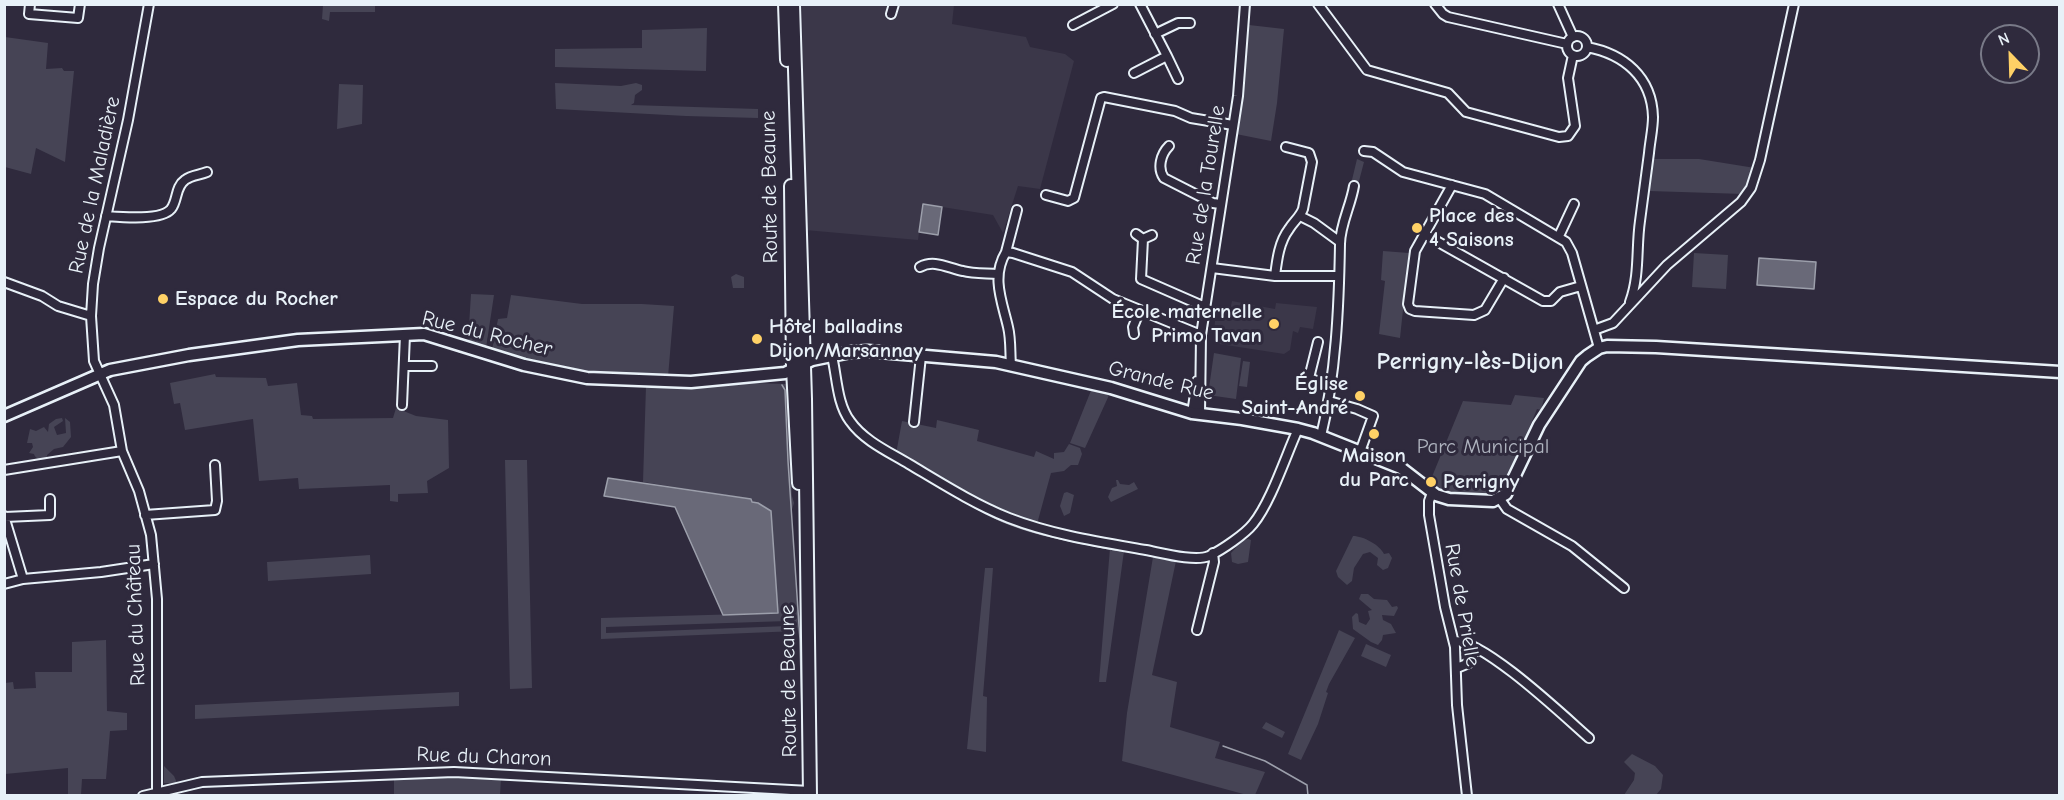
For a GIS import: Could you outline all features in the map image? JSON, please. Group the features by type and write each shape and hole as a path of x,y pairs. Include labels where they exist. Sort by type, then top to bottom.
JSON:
{"main road":[{"name":"Route de Beaune","path":"785,4 798,367"},
{"name":"Route de Beaune","path":"794,4 797,469 807,566 810,793"},
{"name":"Rue du Rocher","path":"4,416 101,373 179,356 298,340 424,334 524,365 587,378 691,382 785,373 832,356"},
{"path":"1500,499 1510,488 1539,425 1581,361 1599,348 1656,347 2060,372"},
{"name":"Grande Rue","path":"832,356 868,351 1011,365 1111,388 1196,414 1298,429 1401,468 1432,493 1441,497 1493,501 1500,499"}],"street":[{"path":"30,4 29,14 78,18 80,4"},
{"name":"Rue de la Maladière","path":"101,373 93,355 91,316 93,284 128,120 149,4"},
{"path":"891,14 894,4"},
{"path":"1073,25 1113,4"},
{"path":"1140,4 1178,79"},
{"name":"Rue de la Tourelle","path":"1196,414 1201,335 1233,125 1245,4"},
{"path":"1318,4 1367,70 1448,93 1466,112 1559,137 1568,136 1575,126 1568,78 1573,55"},
{"path":"1435,4 1443,14 1449,17 1567,44"},
{"path":"1558,4 1573,37"},
{"path":"1594,330 1612,323 1666,265 1741,202 1751,188 1760,160 1794,4"},
{"path":"1155,34 1178,23 1190,23"},
{"path":"1573,37 1584,38 1587,47 1583,55 1573,55 1568,51 1567,44 1573,37"},
{"path":"1587,47 1609,52 1628,63 1643,80 1652,103 1652,126 1638,235 1638,271 1629,305"},
{"path":"1134,73 1167,56"},
{"path":"1046,195 1068,201 1074,198 1098,101 1101,98 1175,111 1191,118 1233,125"},
{"path":"1169,146 1164,152 1160,169 1164,178 1220,204"},
{"path":"1275,276 1281,246 1290,227 1300,216 1312,157 1304,150 1286,147"},
{"path":"1364,151 1373,153 1403,172 1490,196 1559,236 1570,247 1599,348"},
{"path":"106,216 133,218 166,212 171,208 176,192 184,180 207,172"},
{"path":"1452,185 1413,255 1408,304 1412,310 1481,314 1504,278"},
{"path":"1321,436 1329,401 1336,330 1340,242 1354,186"},
{"path":"1559,236 1574,204"},
{"path":"1011,365 1008,327 999,297 998,274 1017,210"},
{"path":"1300,216 1340,242"},
{"path":"1136,234 1143,239"},
{"path":"1424,234 1547,302 1560,292 1581,286"},
{"path":"1143,239 1152,235"},
{"path":"1143,239 1141,279 1205,307"},
{"path":"1006,252 1072,272 1113,299 1201,335"},
{"path":"920,267 926,263 942,264 965,272 998,274"},
{"path":"1212,268 1275,276 1339,276"},
{"path":"4,282 42,296 58,306 91,316"},
{"path":"1134,334 1133,327 1140,310"},
{"path":"402,405 405,335"},
{"path":"1318,342 1309,378 1330,386"},
{"path":"832,356 846,414 857,429 874,443 978,503 1010,518 1057,533 1145,550 1197,558 1213,554 1254,524 1298,429"},
{"path":"914,422 921,356"},
{"path":"404,366 432,366"},
{"name":"Rue du Château","path":"101,373 114,405 122,450 139,491 151,535 158,599 157,794"},
{"path":"1329,401 1357,408 1373,416 1360,452"},
{"path":"4,470 122,450"},
{"path":"145,515 215,510 217,501 215,465"},
{"name":"Rue de Prielle","path":"1432,493 1429,501 1429,515 1445,607 1454,641 1457,705 1467,795"},
{"path":"23,579 5,517 50,515 50,499"},
{"path":"1500,499 1507,509 1572,546 1624,588"},
{"path":"1197,630 1214,561 1213,554"},
{"path":"4,584 23,579 101,572 154,564"},
{"path":"1454,641 1463,642 1518,676 1589,738"},
{"path":"1457,668 1469,663 1475,649"},
{"name":"Rue du Charon","path":"142,795 157,794 202,782 454,772 810,793"}],"shaded area":[{"path":"802,5 954,5 952,24 1026,37 1030,47 1065,54 1074,61 1040,189 1018,186 1003,233 993,215 923,204 918,240 805,230"},
{"path":"1232,301 1275,309 1276,303 1317,307 1313,329 1300,327 1298,333 1293,331 1290,350 1284,354 1213,343 1215,321 1223,321 1225,310 1230,310"}],"green space":[{"path":"323,5 375,5 375,12 330,12 329,21 322,19"},
{"path":"1249,25 1284,29 1271,141 1236,134"},
{"path":"707,28 706,71 555,67 555,49 642,48 642,30"},
{"path":"5,37 48,43 46,69 62,68 64,71 74,71 65,162 36,148 31,174 5,167"},
{"path":"555,83 621,86 636,83 642,85 642,90 635,95 634,103 631,105 758,109 758,118 556,109"},
{"path":"339,84 363,85 362,124 337,129"},
{"path":"1357,159 1364,162 1358,185 1351,184"},
{"path":"1653,159 1699,159 1755,168 1744,194 1649,191"},
{"path":"1383,251 1409,253 1400,338 1379,334 1385,281 1381,280"},
{"path":"1694,253 1728,255 1726,289 1692,287"},
{"path":"736,274 744,277 744,288 733,288 731,277"},
{"path":"471,294 494,295 486,348 468,342"},
{"path":"511,295 582,304 674,306 668,377 574,371 492,350 498,319 507,318"},
{"path":"1214,353 1241,358 1236,399 1208,395"},
{"path":"1243,361 1250,362 1247,387 1239,386"},
{"path":"215,374 216,377 266,378 268,386 297,383 301,415 312,416 313,419 393,418 396,408 416,416 448,420 449,468 427,481 428,493 398,494 398,502 390,501 390,485 299,489 298,478 259,481 253,419 185,430 180,403 174,404 170,383"},
{"path":"755,383 786,384 794,503 791,513 798,612 801,619 797,631 601,639 601,618 778,613 751,499 643,482 646,386 681,387","holes":["788,621 788,626 606,633 606,627"]},
{"path":"1092,388 1110,393 1085,448 1070,443"},
{"name":"Parc Municipal","path":"1515,395 1544,398 1541,410 1537,409 1503,491 1487,497 1472,498 1449,493 1429,484 1463,401 1511,405"},
{"path":"62,418 63,421 54,427 57,435 66,433 65,418 70,422 71,437 63,447 54,449 47,455 47,460 39,459 29,453 33,447 32,443 27,443 30,429 36,431 44,427 48,432 49,424"},
{"path":"937,420 979,430 977,441 1034,457 1036,451 1054,459 1054,453 1064,452 1069,444 1080,448 1082,454 1078,465 1071,465 1064,471 1051,473 1037,524 979,502 896,454 902,421 936,428"},
{"path":"505,460 527,460 532,688 510,689"},
{"path":"1116,480 1120,484 1129,485 1134,482 1138,489 1111,502 1108,497 1112,488 1117,486"},
{"path":"1064,493 1074,495 1070,513 1064,516 1060,506"},
{"path":"1353,536 1371,542 1384,554 1389,553 1392,558 1388,568 1383,570 1377,565 1378,558 1370,552 1363,554 1354,568 1352,581 1347,585 1338,577 1336,571"},
{"path":"1243,540 1251,540 1248,562 1238,564 1232,562 1231,553"},
{"path":"1110,548 1124,551 1106,682 1099,682"},
{"path":"370,555 371,574 268,581 267,562"},
{"path":"1153,557 1176,561 1152,675 1177,682 1170,727 1220,742 1215,758 1265,772 1255,795 1247,795 1122,761 1127,713"},
{"path":"985,568 993,568 983,696 987,697 986,752 967,749"},
{"path":"1361,594 1368,594 1374,599 1387,600 1392,607 1397,606 1398,608 1394,616 1382,615 1383,620 1391,624 1396,633 1383,635 1378,645 1353,629 1352,617 1356,613 1359,622 1366,625 1370,619 1368,611 1372,610 1359,599"},
{"path":"1339,630 1355,638 1329,684 1318,724 1301,760 1288,754"},
{"path":"106,640 107,711 127,713 127,730 110,731 106,779 82,779 81,795 68,796 68,768 5,774 5,683 13,682 14,689 36,688 35,672 72,672 72,642"},
{"path":"1366,644 1391,655 1386,667 1361,656"},
{"path":"459,692 459,706 195,719 195,705"},
{"path":"1266,722 1285,732 1282,738 1262,728"},
{"path":"1632,754 1655,766 1663,775 1661,789 1656,795 1624,795 1634,780 1635,773 1624,762"},
{"path":"164,766 174,776 177,783 164,783"},
{"path":"480,776 501,778 500,795 394,795 394,778"}],"water":[{"path":"923,204 942,207 938,235 919,232"},
{"path":"1759,258 1816,262 1814,289 1757,285"},
{"path":"608,478 751,499 752,502 771,511 778,613 723,615 675,507 604,496"}],"waterway":[{"path":"782,385 785,390 800,640 803,752"},
{"path":"963,500 980,511 1017,527 1116,550"},
{"path":"1223,746 1265,761 1307,785 1308,796"}],"place":[{"name":"Place des 4 Saisons","path":"1417,228"},
{"name":"Espace du Rocher","path":"163,299"},
{"name":"École maternelle Primo Tavan","path":"1274,324"},
{"name":"Hôtel balladins Dijon/Marsannay","path":"757,339"},
{"name":"Église Saint-André","path":"1360,396"},
{"name":"Maison du Parc","path":"1374,434"},
{"name":"Perrigny","path":"1431,482"}],"district":[{"name":"Perrigny-lès-Dijon","path":"1470,362"}]}
